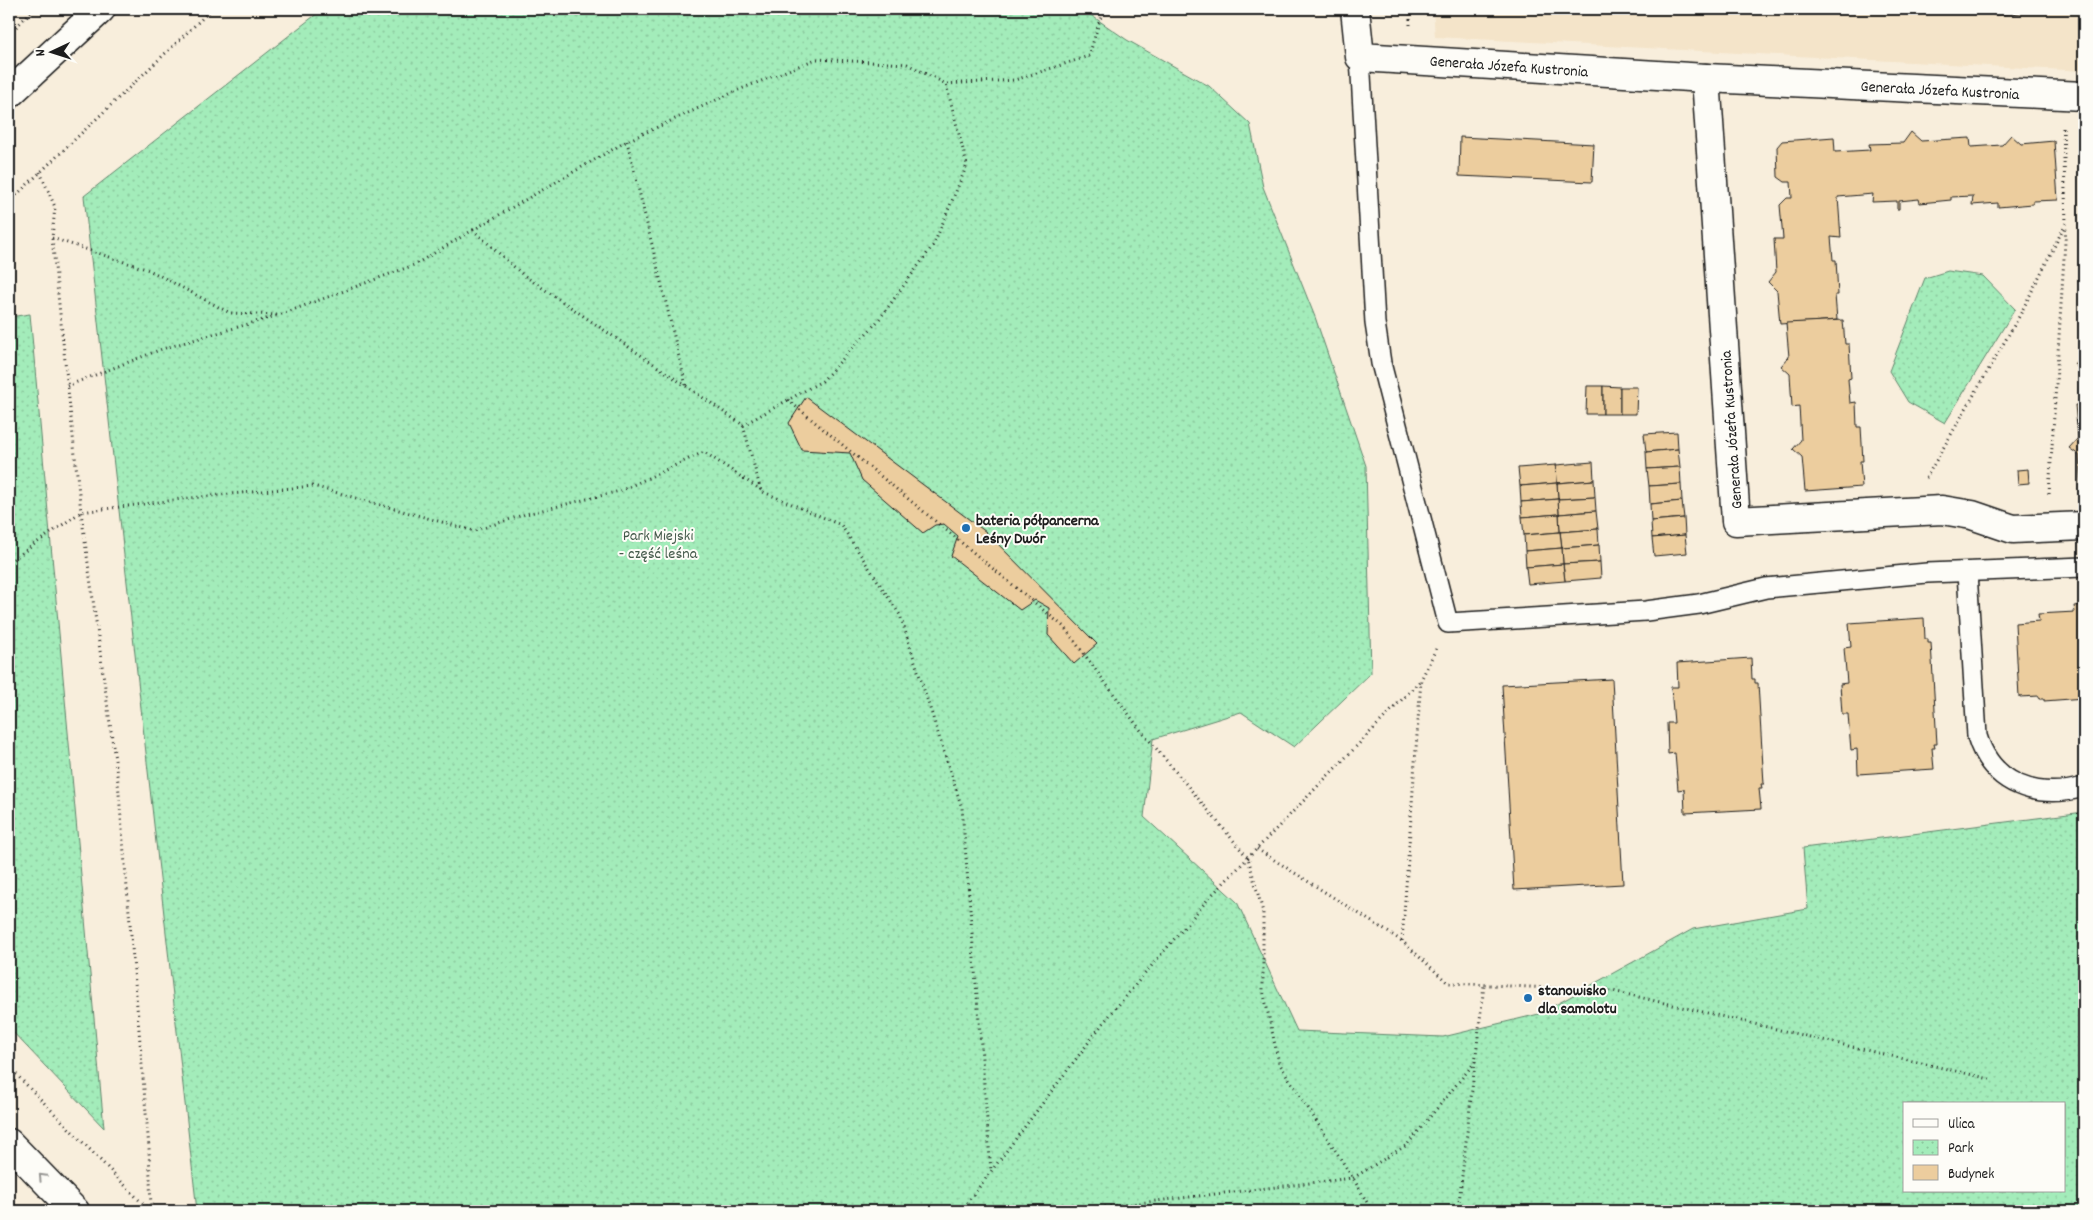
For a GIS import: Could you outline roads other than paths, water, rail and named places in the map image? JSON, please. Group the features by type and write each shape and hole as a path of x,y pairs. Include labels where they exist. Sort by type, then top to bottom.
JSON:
{"street":[{"path":"9,94 99,9"},
{"path":"1355,9 1360,57"},
{"name":"Generała Józefa Kustronia","path":"1360,57 1706,78 2073,95"},
{"name":"Generała Józefa Kustronia","path":"1706,78 1736,521 1942,510 1960,512 2013,529 2084,526"},
{"path":"9,1143 75,1211"}],"lane":[{"path":"1360,57 1375,323 1381,363 1448,623 1646,611 1699,604 1766,588 1927,573 2084,567"},
{"path":"1967,572 1977,736 1981,748 1996,771 2024,787 2057,793 2084,787"}],"place":[{"name":"bateria półpancerna Leśny Dwór","path":"966,528"},
{"name":"stanowisko dla samolotu","path":"1528,998"}],"park label":[{"name":"Park Miejski - część leśna","path":"658,543"}]}
